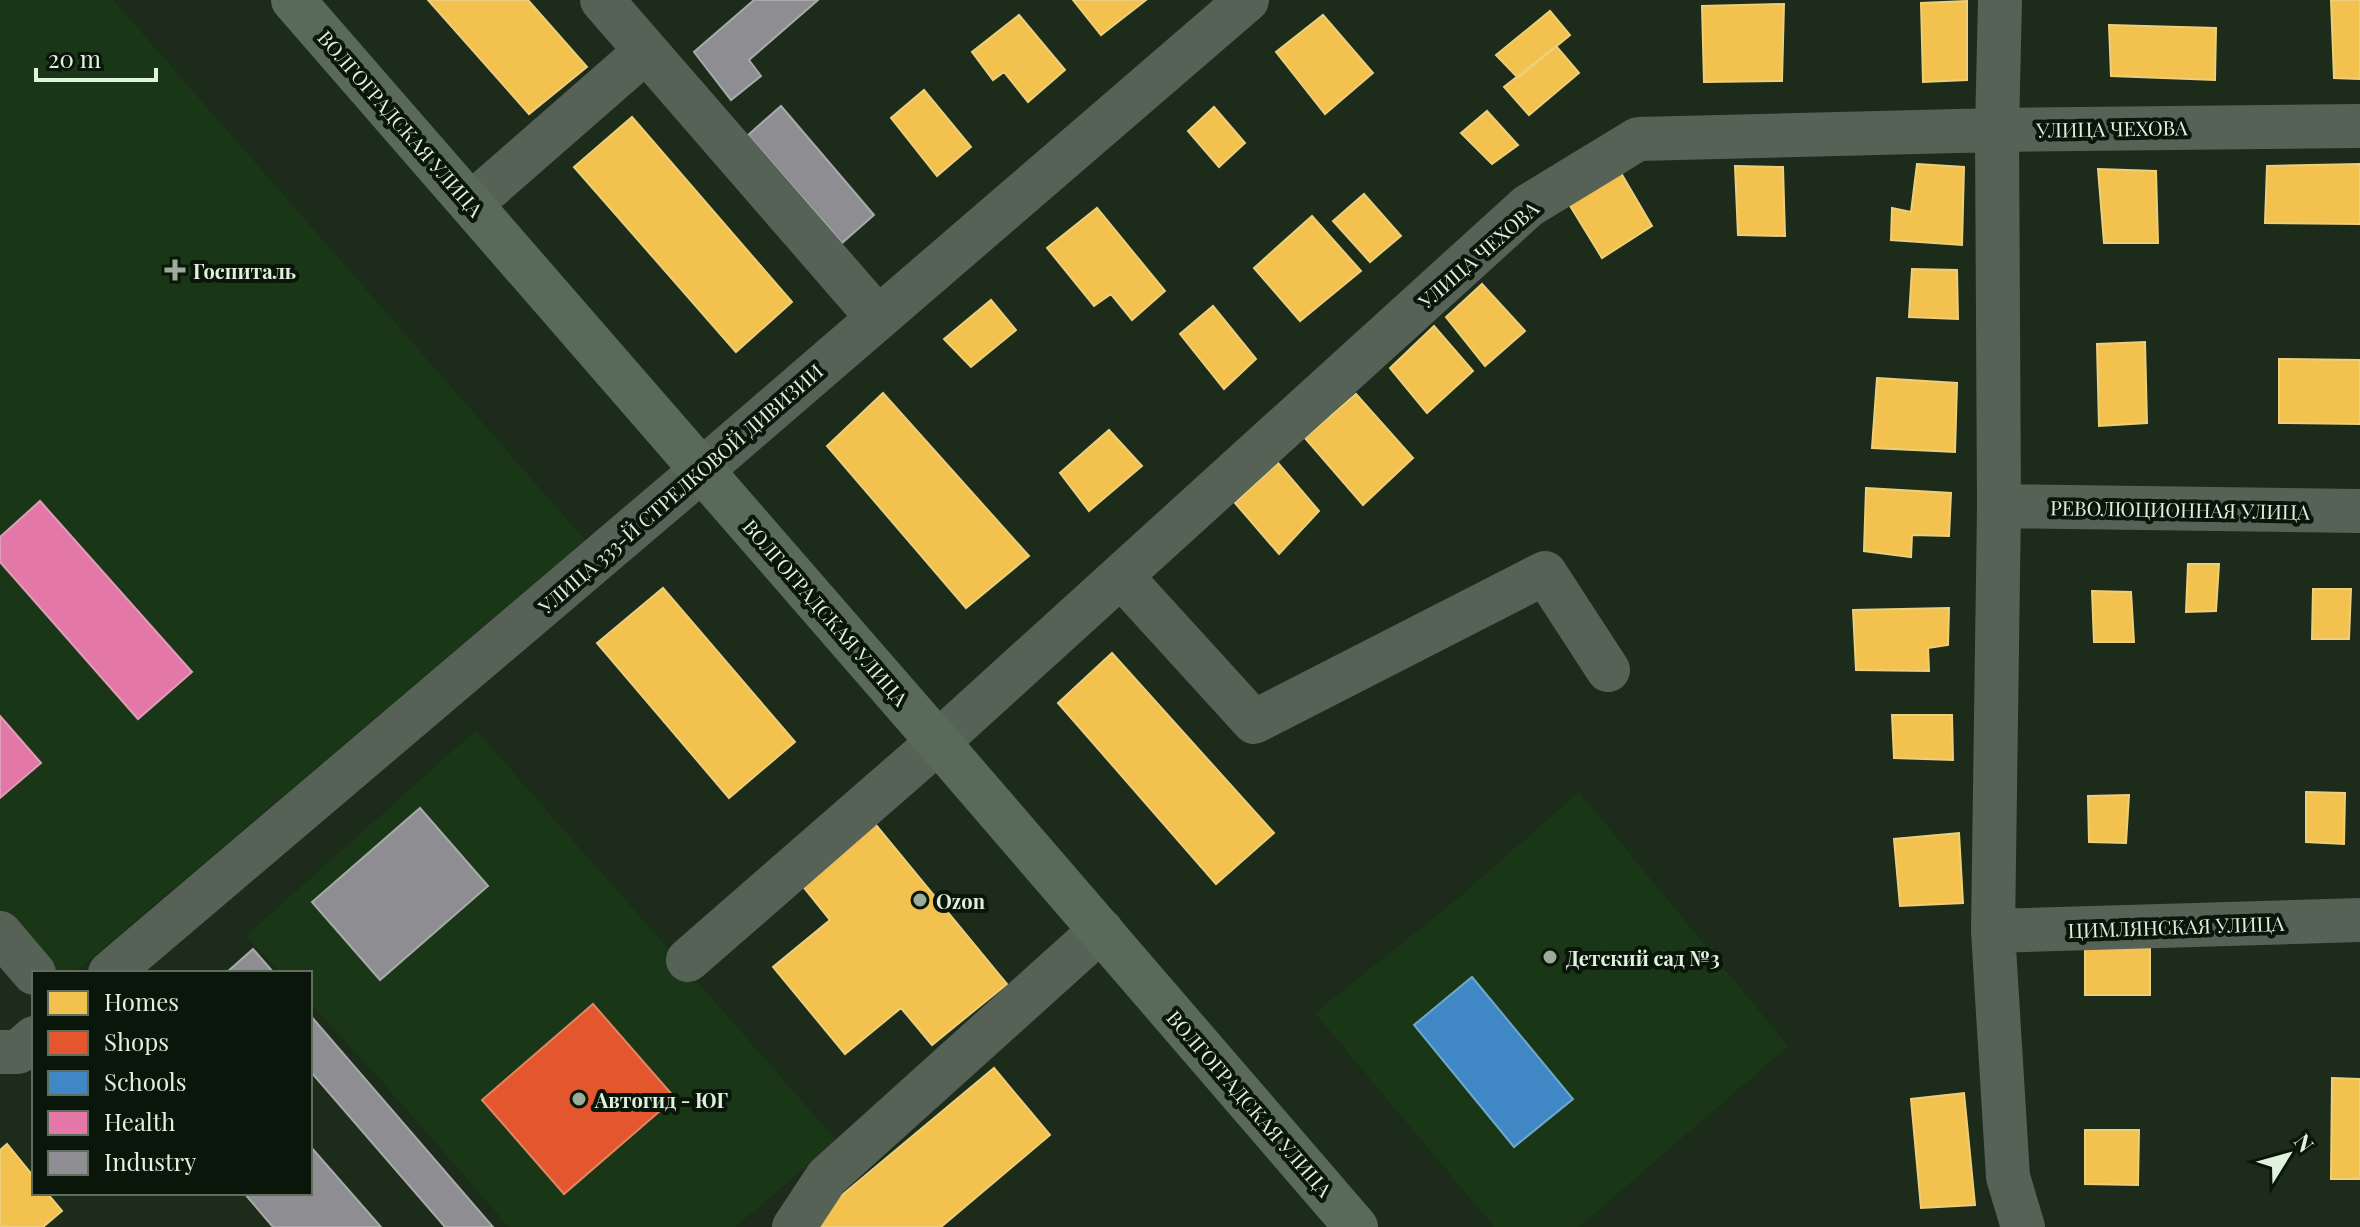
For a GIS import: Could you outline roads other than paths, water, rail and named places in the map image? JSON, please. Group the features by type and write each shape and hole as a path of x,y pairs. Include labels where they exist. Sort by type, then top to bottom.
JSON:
{"main road":[{"name":"ВОЛГОГРАДСКАЯ УЛИЦА","path":"293,0 1101,930 1340,1222"}],"street":[{"path":"602,0 878,318"},
{"name":"УЛИЦА 333-Й СТРЕЛКОВОЙ ДИВИЗИИ","path":"112,971 702,470 1247,0"},
{"path":"2000,0 1997,130 1999,506 1993,931 2008,1177 2023,1227"},
{"path":"471,204 646,51"},
{"name":"УЛИЦА ЧЕХОВА","path":"688,960 938,742 1528,206 1638,139 1997,130 2360,126"},
{"name":"РЕВОЛЮЦИОННАЯ УЛИЦА","path":"1999,506 2360,511"},
{"path":"1121,576 1254,722 1545,573 1608,670"},
{"name":"ЦИМЛЯНСКАЯ УЛИЦА","path":"1993,931 2360,920"},
{"path":"794,1227 827,1177 1101,930"},
{"path":"0,933 32,971"},
{"path":"0,1052 18,1052 32,1040"}],"place":[{"name":"Госпиталь","path":"175,270"},
{"name":"Ozon","path":"920,900"},
{"name":"Детский сад №3","path":"1550,957"},
{"name":"Автогид - ЮГ","path":"579,1099"}]}
